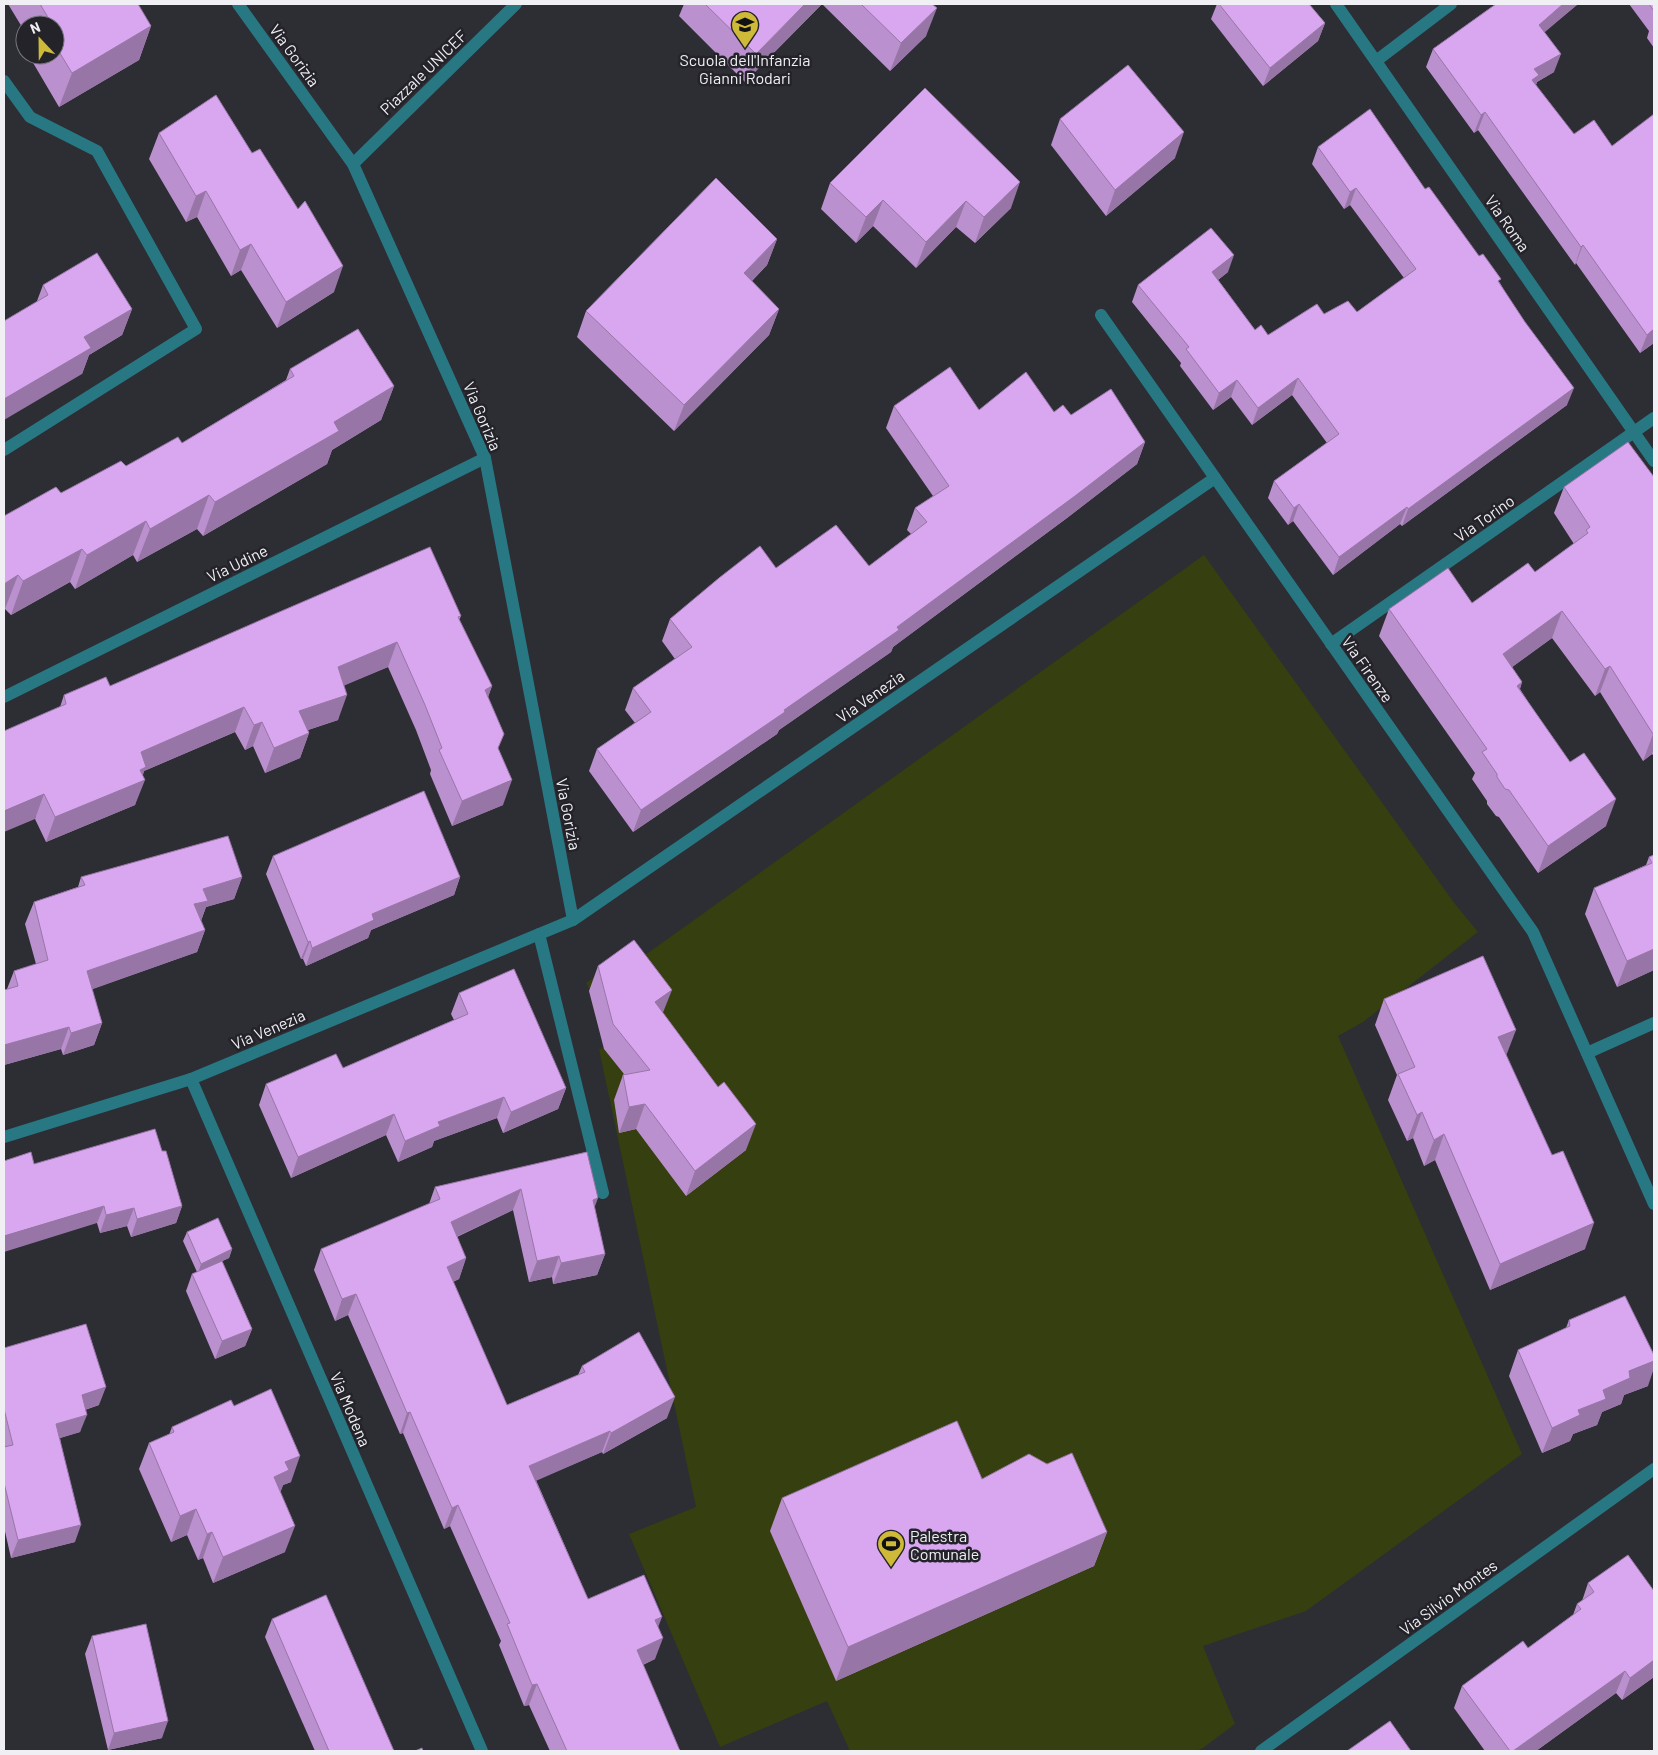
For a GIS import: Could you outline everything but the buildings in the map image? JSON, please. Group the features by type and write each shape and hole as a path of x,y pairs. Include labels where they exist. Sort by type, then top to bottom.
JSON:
{"street":[{"name":"Via Gorizia","path":"238,4 353,164 485,458 573,920"},
{"name":"Piazzale UNICEF","path":"353,164 516,4"},
{"name":"Via Roma","path":"1336,4 1654,461"},
{"path":"1376,61 1451,4"},
{"path":"4,81 30,117 97,151 196,329 4,450"},
{"name":"Via Firenze","path":"1101,315 1533,932 1654,1204"},
{"name":"Via Torino","path":"1331,644 1654,418"},
{"name":"Via Udine","path":"4,697 485,458"},
{"name":"Via Venezia","path":"4,1137 191,1079 573,920 1215,478"},
{"path":"539,934 603,1193"},
{"path":"1587,1053 1654,1024"},
{"name":"Via Modena","path":"191,1079 482,1751"},
{"name":"Via Silvio Montes","path":"1261,1751 1654,1469"}],"green space":[{"path":"1204,555 1455,904 1478,932 1363,1022 1338,1036 1522,1454 1306,1611 1203,1646 1235,1724 1203,1748 1196,1751 850,1751 827,1701 720,1747 629,1534 696,1507 599,1049 604,1048 590,990 586,983 604,971 627,968"}],"place":[{"name":"Scuola dell'Infanzia Gianni Rodari","path":"745,49"},
{"name":"Palestra Comunale","path":"891,1568"}]}
